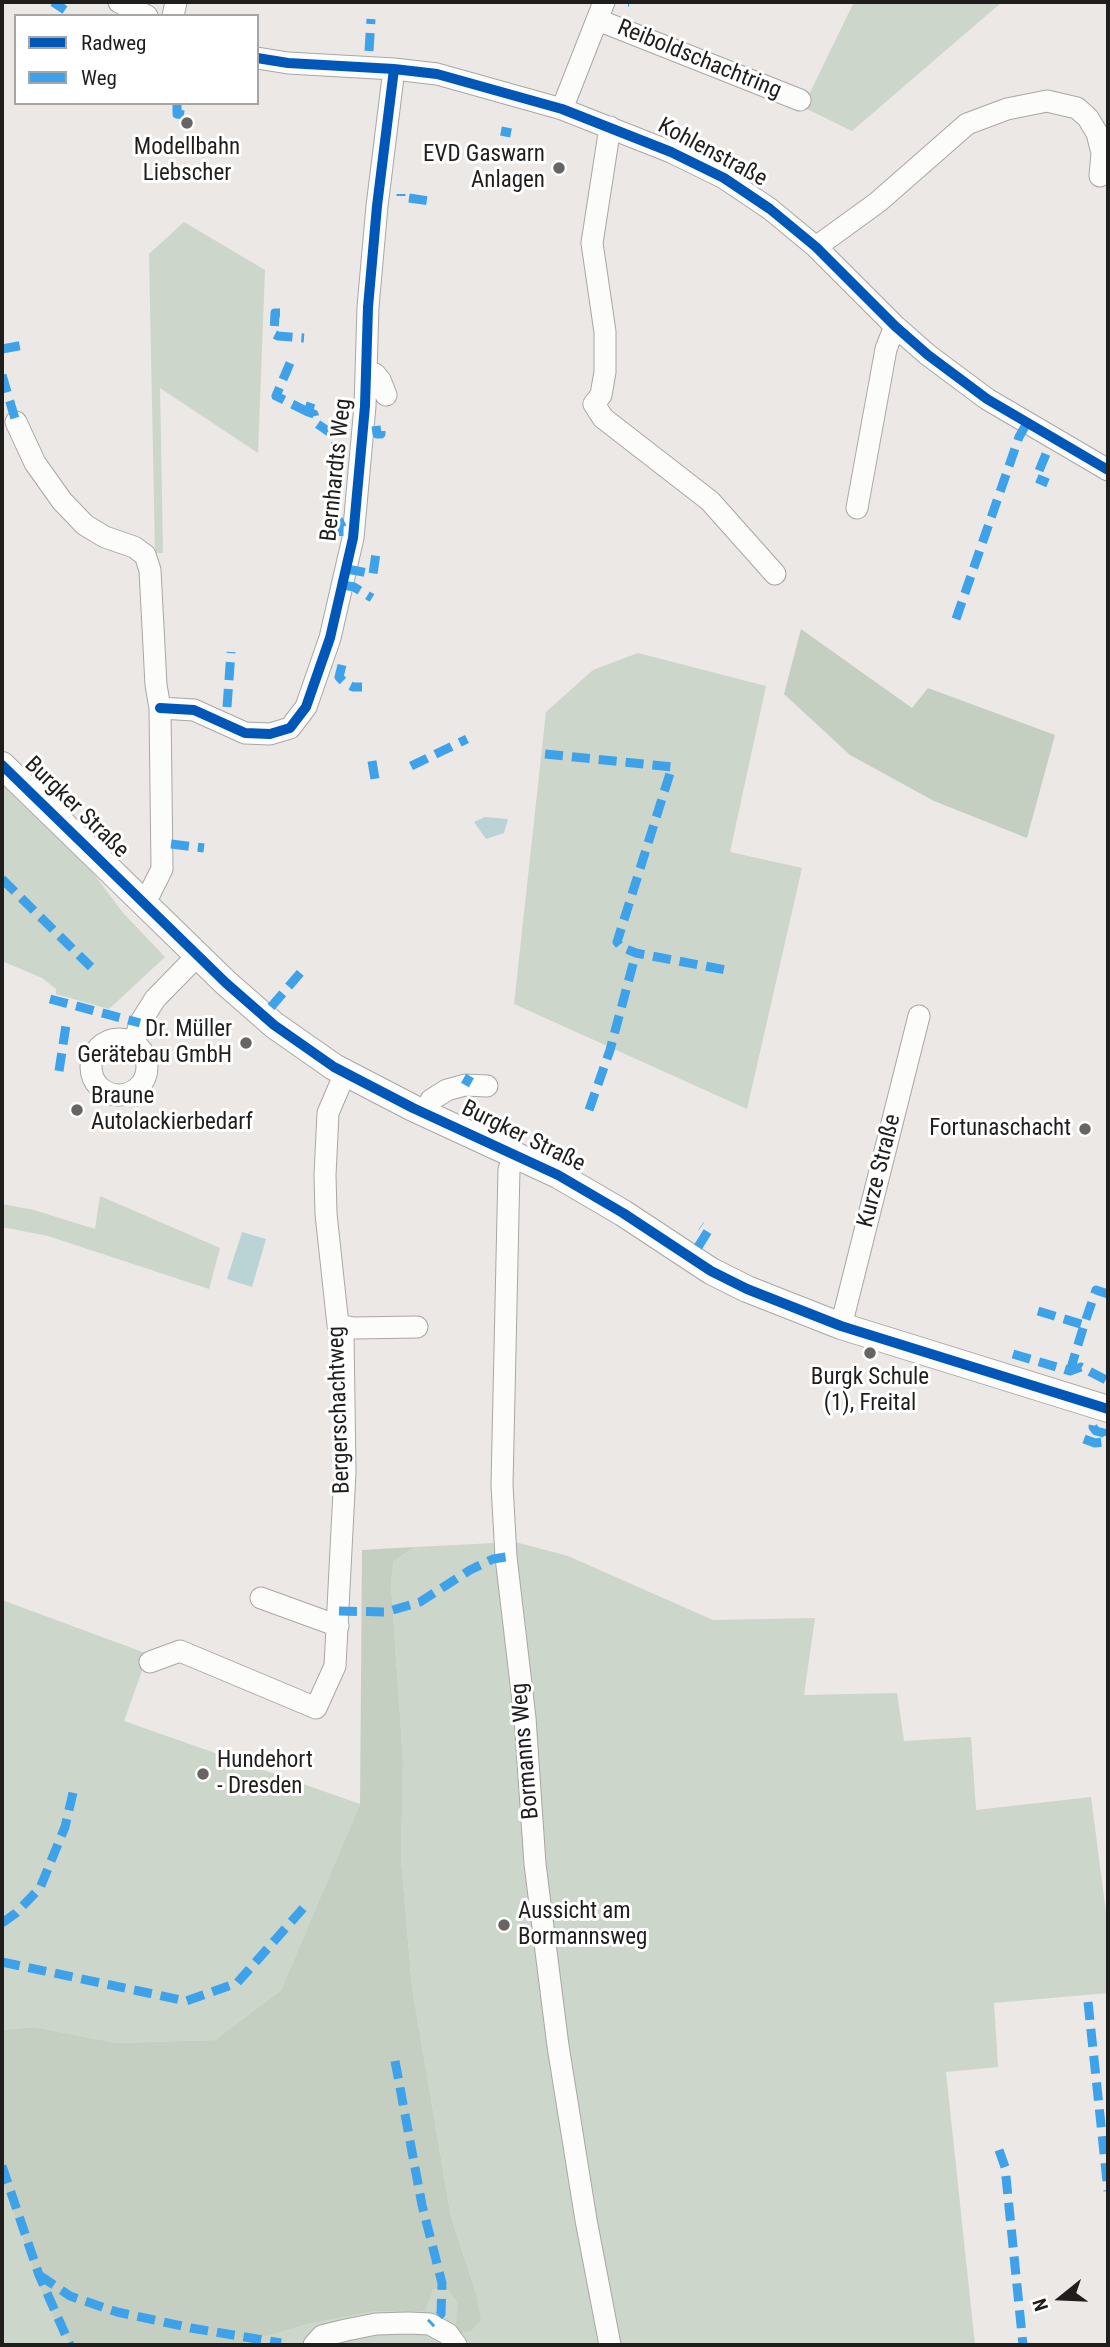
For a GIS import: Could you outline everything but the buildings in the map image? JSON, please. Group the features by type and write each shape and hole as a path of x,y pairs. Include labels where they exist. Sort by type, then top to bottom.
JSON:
{"main road":[{"name":"Burgker Straße","path":"2,765 197,956 274,1025 345,1073 517,1154 587,1192 711,1270 747,1289 841,1326 1108,1409"}],"street":[{"path":"119,2 144,14"},
{"name":"Reiboldschachtring","path":"562,109 601,11 800,100"},
{"name":"Kohlenstraße","path":"259,58 288,64 394,69 437,74 562,109 671,152 724,178 824,241 895,326 987,399 1108,470"},
{"name":"Bernhardts Weg","path":"160,708 194,710 245,733 270,734 290,728 306,707 330,638 349,560 357,505 376,206 394,69"},
{"path":"824,241 878,202 967,124 1007,109 1047,102 1077,108 1097,133 1102,153 1100,176"},
{"path":"610,127 592,243 605,332 605,372 601,395 594,404 603,418 710,501 775,575"},
{"path":"857,508 886,349 895,326"},
{"path":"367,373 375,374 386,395"},
{"path":"16,422 35,463 62,501 85,525 105,537 134,547 145,555 150,570 156,685 160,708 162,869 150,893 142,902"},
{"path":"134,1043 140,1023 155,999 197,956"},
{"name":"Kurze Straße","path":"841,1326 919,1016"},
{"path":"119,1038 134,1043 148,1062 148,1089 125,1096 106,1093 92,1079 92,1059 103,1043 119,1038"},
{"name":"Bergerschachtweg","path":"150,1662 180,1651 316,1707 335,1666 345,1472 343,1333 338,1325 326,1214 328,1113 345,1073"},
{"path":"426,1113 431,1100 447,1090 465,1085 487,1086"},
{"name":"Bormanns Weg","path":"517,1154 509,1169 502,1485 506,1557 525,1718 535,1864 556,2033 610,2345"},
{"path":"338,1325 354,1328 417,1327"},
{"path":"261,1598 338,1626"},
{"path":"314,2345 322,2336 376,2324 430,2325 448,2334 456,2345"}],"shaded area":[{"path":"854,2 1002,2 852,131 803,107"},
{"path":"184,222 265,270 258,453 160,388 163,553 155,553 149,254"},
{"path":"638,653 766,686 730,852 802,868 747,1109 514,1004 546,712 593,670"},
{"path":"2,783 93,873 124,914 165,957 109,1009 56,994 56,989 42,978 2,961"},
{"path":"100,1196 220,1248 209,1289 48,1236 2,1227 2,1204 34,1210 95,1229"},
{"path":"515,1542 568,1556 713,1620 815,1618 804,1695 897,1693 904,1741 971,1737 976,1810 1091,1797 1108,1928 1108,1993 994,2003 998,2067 946,2072 975,2345 237,2345 308,2324 376,2311 424,2311 432,2289 447,2290 458,2303 476,2293 451,2217 412,1987 401,1859 403,1760 391,1583 394,1561 414,1547"},
{"path":"2,1600 148,1654 124,1721 360,1804 281,1990 215,2040 117,2043 34,2027 2,2030"},
{"path":"2,2179 45,2302 71,2345 2,2345"}],"green space":[{"path":"801,629 912,708 928,688 1055,735 1027,838 934,801 850,755 784,694"},
{"path":"414,1547 394,1561 391,1583 403,1760 401,1859 412,1987 451,2217 476,2293 481,2320 471,2331 455,2333 458,2303 447,2290 433,2289 425,2311 376,2311 308,2324 237,2345 71,2345 45,2302 2,2179 2,2030 34,2027 117,2043 215,2040 281,1990 360,1804 362,1550"}],"water":[{"path":"485,817 508,819 504,833 486,839 474,822"},
{"path":"242,1232 266,1239 252,1287 227,1279"}],"marked path":[{"path":"53,2 65,10"},
{"path":"369,51 371,19"},
{"path":"177,105 177,114 190,116"},
{"path":"501,131 511,133"},
{"path":"409,198 429,201 429,198"},
{"path":"280,313 275,313 274,334 304,338"},
{"path":"2,349 24,345"},
{"path":"290,363 276,396 308,412"},
{"path":"2,375 16,422"},
{"path":"311,403 308,412 314,414 316,423 335,436 336,452"},
{"path":"956,619 1019,437 1027,423"},
{"path":"376,426 377,434 381,434 381,431"},
{"path":"1046,454 1036,478 1048,483"},
{"path":"339,536 339,524 351,518"},
{"path":"347,569 373,574 376,553"},
{"path":"343,585 354,587 372,598"},
{"path":"227,707 231,652"},
{"path":"342,665 339,677 353,687 362,687"},
{"path":"411,766 467,739"},
{"path":"545,754 672,767 617,942 621,947 636,953 726,970"},
{"path":"372,761 376,785"},
{"path":"171,844 204,848"},
{"path":"2,879 91,967"},
{"path":"589,1110 610,1050 636,953"},
{"path":"271,1007 301,972"},
{"path":"50,999 140,1023"},
{"path":"59,1071 66,1025"},
{"path":"465,1085 470,1076"},
{"path":"698,1247 708,1231 701,1226"},
{"path":"1038,1311 1084,1325 1096,1290 1108,1294"},
{"path":"1070,1371 1084,1325"},
{"path":"1013,1354 1070,1371 1081,1367 1108,1381"},
{"path":"1084,1439 1095,1443 1103,1442 1106,1438 1104,1433 1096,1431 1094,1422"},
{"path":"339,1611 386,1612 420,1602 470,1570 493,1559 506,1557"},
{"path":"2,1923 16,1913 40,1888 65,1827 75,1784"},
{"path":"2,1962 186,2001 237,1983 306,1905"},
{"path":"1088,2002 1108,2191"},
{"path":"395,2061 422,2205 442,2283 441,2314 430,2324"},
{"path":"999,2150 1005,2167 1023,2345"},
{"path":"2,2166 39,2275 70,2345"},
{"path":"39,2275 70,2296 117,2312 281,2343"}],"cycle path":[{"path":"259,58 288,63 437,74 562,109 671,152 724,178 770,209 816,247 928,355 987,399 1108,470"},
{"path":"160,708 194,710 245,733 270,734 290,728 306,707 330,638 353,538 365,406 368,307 394,69"},
{"path":"2,765 226,983 274,1025 334,1067 413,1108 558,1175 623,1213 711,1271 747,1289 841,1326 1108,1409"}],"place":[{"name":"Modellbahn Liebscher","path":"187,123"},
{"name":"EVD Gaswarn Anlagen","path":"559,168"},
{"name":"Dr. Müller Gerätebau GmbH","path":"246,1043"},
{"name":"Braune Autolackierbedarf","path":"77,1110"},
{"name":"Fortunaschacht","path":"1085,1129"},
{"name":"Burgk Schule (1), Freital","path":"870,1353"},
{"name":"Hundehort - Dresden","path":"203,1774"},
{"name":"Aussicht am Bormannsweg","path":"504,1925"}]}
